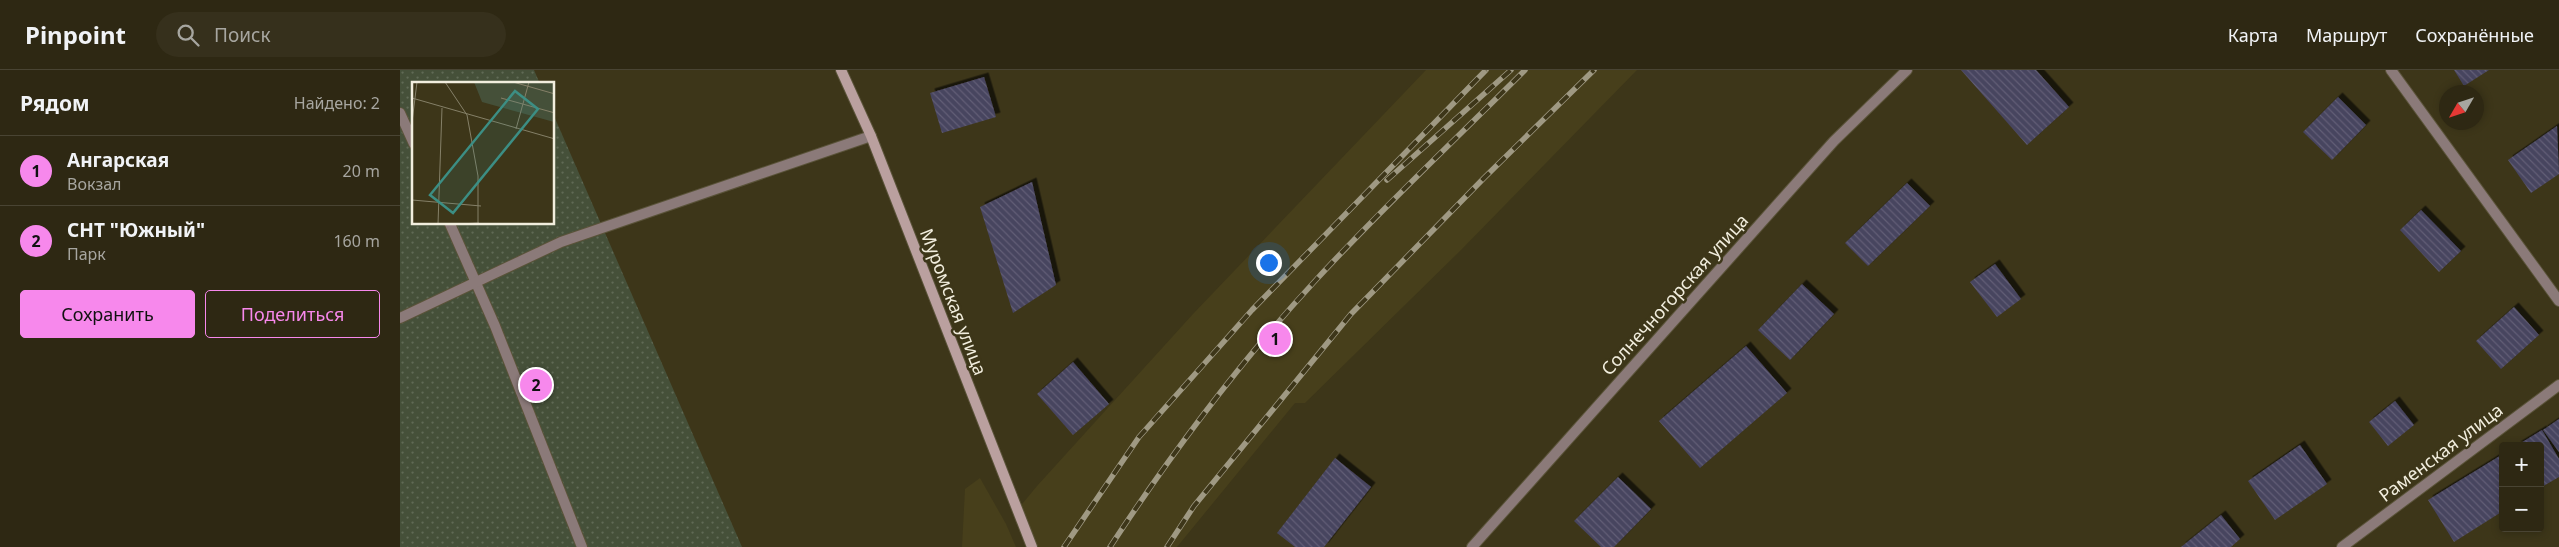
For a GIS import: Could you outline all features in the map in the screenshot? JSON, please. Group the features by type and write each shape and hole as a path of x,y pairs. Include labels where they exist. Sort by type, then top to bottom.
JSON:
{"main road":[{"name":"Муромская улица","path":"841,70 871,136 1032,547"}],"street":[{"name":"Солнечногорская улица","path":"1472,547 1834,141 1907,70"},
{"path":"2391,70 2559,301"},
{"path":"400,113 412,140"},
{"path":"400,318 561,242 871,136"},
{"path":"450,225 475,281 582,547"},
{"name":"Раменская улица","path":"2342,547 2559,386"}],"shaded area":[{"path":"1426,70 1637,70 1461,250 1305,403 1295,403 1177,547 1034,547 1018,509 1193,314"},
{"path":"980,478 1006,524 1016,547 962,547 965,489"}],"green space":[{"path":"400,70 534,70 539,82 412,82 412,225 555,225 555,118 742,547 400,547"}],"building":[{"path":"1961,70 2036,70 2069,107 2027,145"},
{"path":"2454,70 2489,70 2466,85 2463,85"},
{"path":"984,77 996,117 942,133 930,93"},
{"path":"2338,97 2366,125 2332,160 2303,132"},
{"path":"2557,126 2559,174 2531,193 2508,160"},
{"path":"1032,182 1056,285 1013,313 980,207"},
{"path":"1907,183 1930,206 1868,266 1845,243"},
{"path":"2421,210 2461,251 2439,272 2400,230"},
{"path":"1995,264 2021,299 1997,317 1970,282"},
{"path":"1802,284 1834,314 1790,360 1758,330"},
{"path":"2514,307 2539,335 2501,369 2476,341"},
{"path":"1746,346 1787,393 1700,468 1659,421"},
{"path":"1073,362 1109,404 1073,435 1037,394"},
{"path":"2395,401 2414,425 2388,446 2369,422"},
{"path":"2559,419 2559,452 2543,430"},
{"path":"2542,430 2559,459 2559,477 2544,486 2544,442 2522,442"},
{"path":"2300,445 2327,484 2275,520 2248,481"},
{"path":"2499,456 2499,514 2454,542 2428,500"},
{"path":"1335,458 1371,487 1324,547 1295,547 1277,533"},
{"path":"1618,477 1651,509 1614,547 1601,547 1574,521"},
{"path":"2221,515 2240,539 2231,547 2181,547"}],"railway":[{"path":"1064,547 1139,437 1252,310 1486,70"},
{"path":"1387,180 1511,70"},
{"path":"1110,547 1157,478 1259,344 1366,227 1525,70"},
{"path":"1167,547 1194,506 1351,314 1484,178 1594,70"}],"place":[{"name":"Ангарская","path":"1275,339"},
{"name":"СНТ \"Южный\"","path":"536,385"}]}
